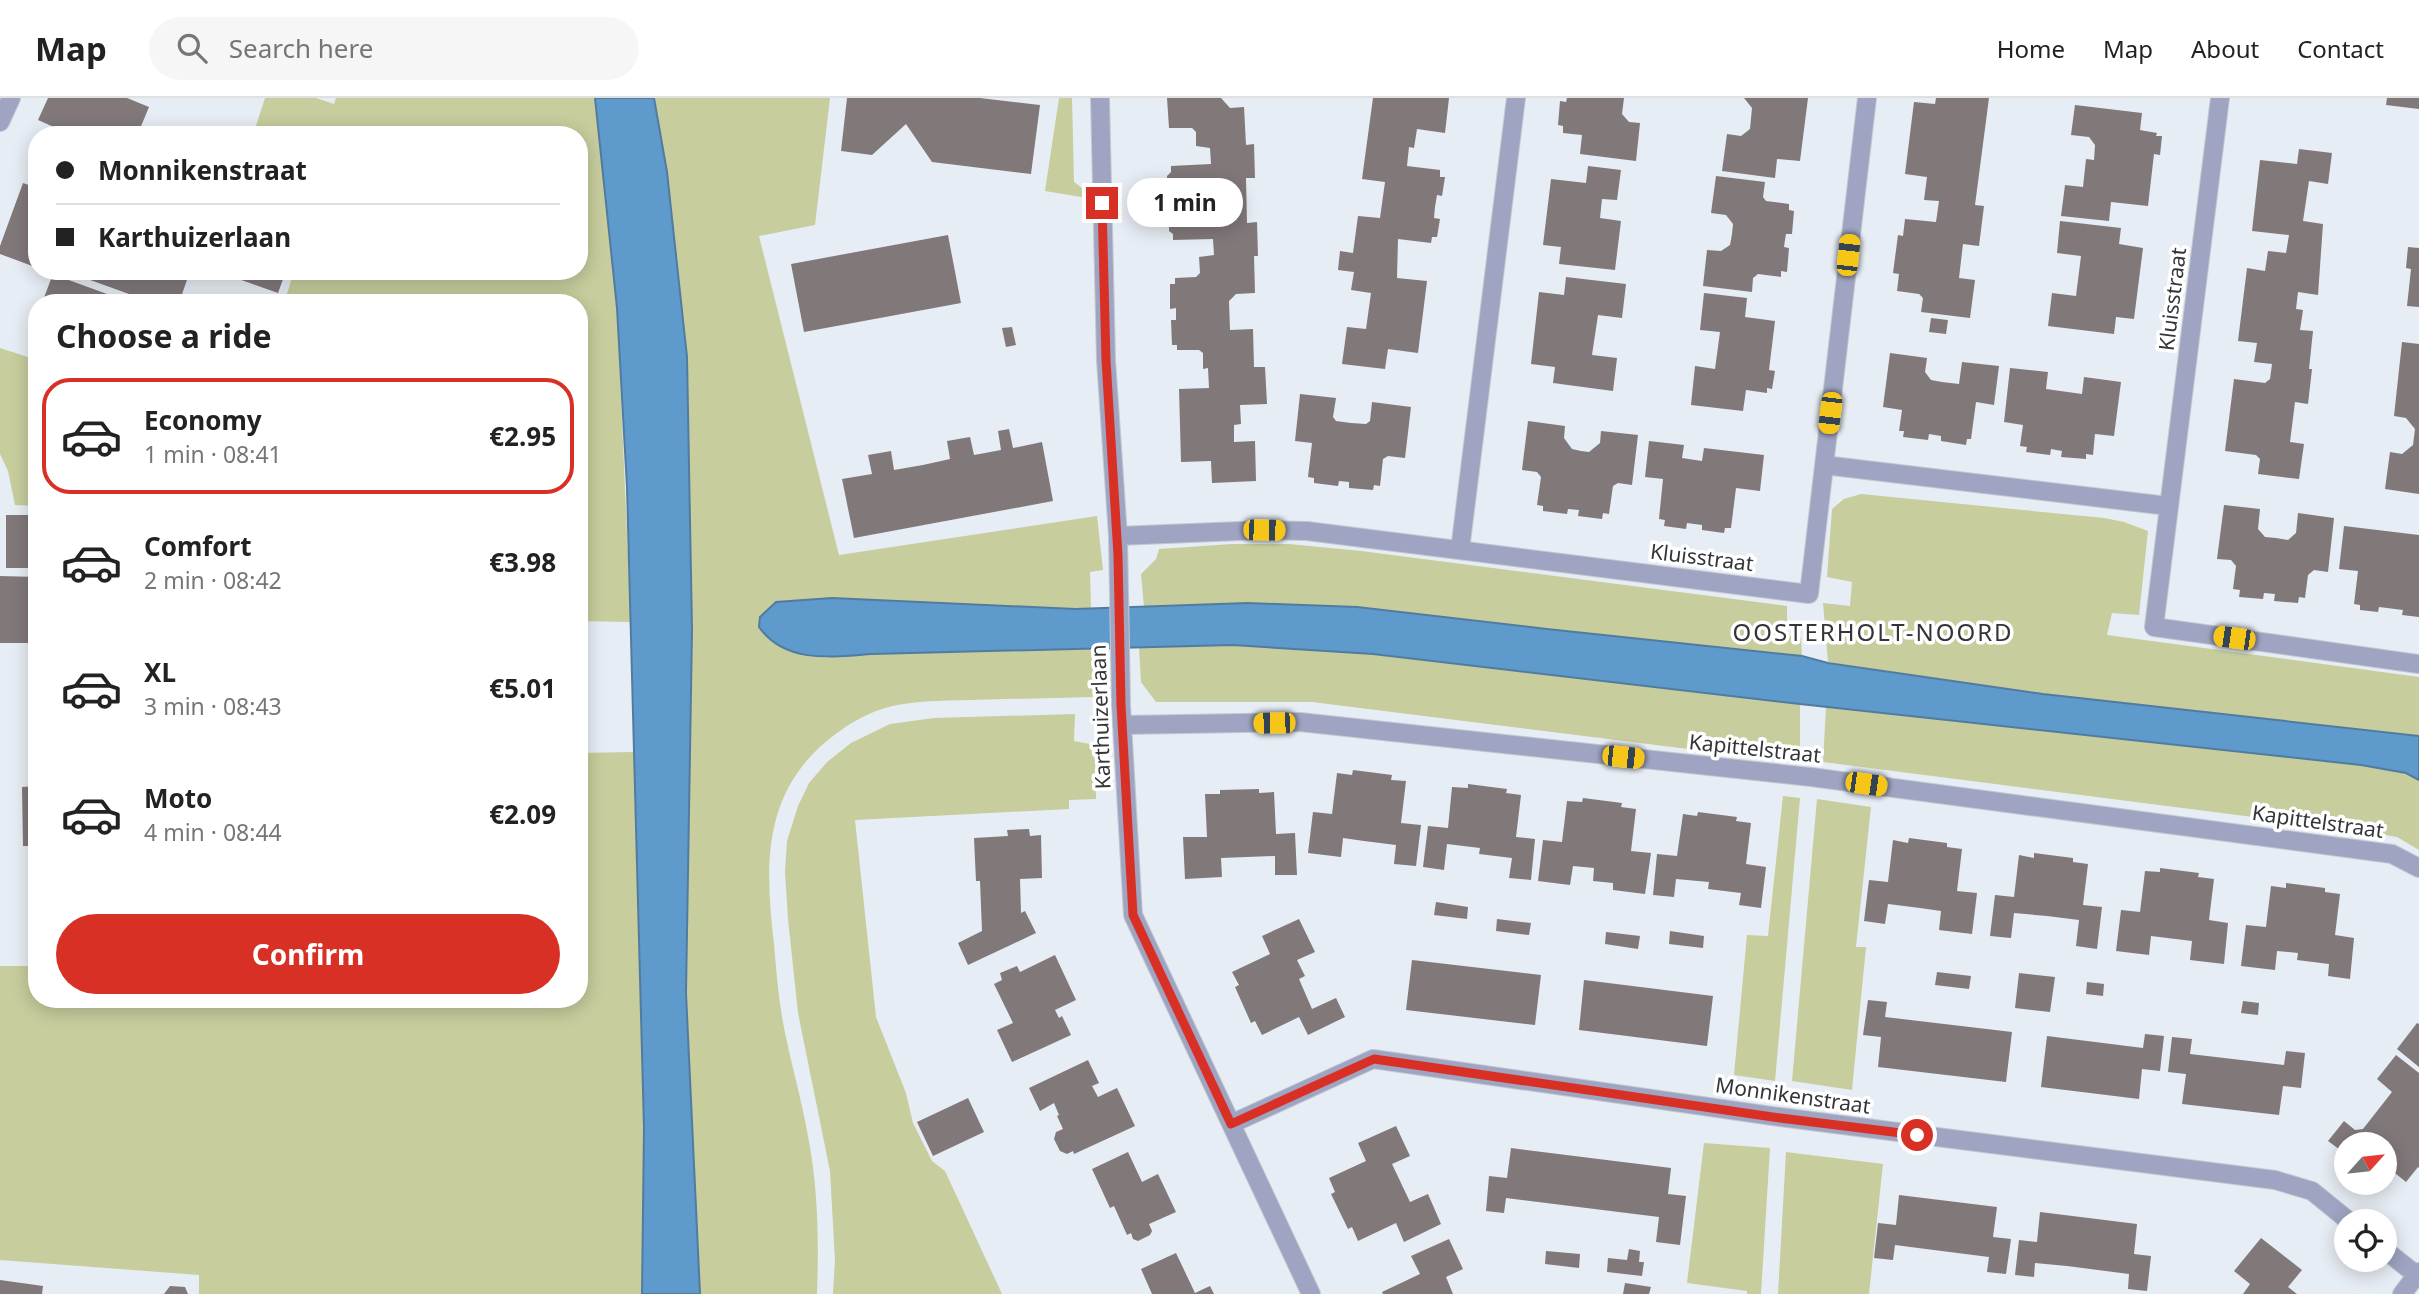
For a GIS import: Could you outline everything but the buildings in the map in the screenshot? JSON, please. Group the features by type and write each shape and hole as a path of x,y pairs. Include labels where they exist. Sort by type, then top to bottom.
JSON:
{"street":[{"path":"0,122 10,98"},
{"name":"Karthuizerlaan","path":"1100,98 1106,360 1118,536 1120,677 1133,915 1311,1294"},
{"path":"1461,551 1516,98"},
{"name":"Kluisstraat","path":"1118,536 1264,530 1307,531 1809,594 1867,98"},
{"name":"Kluisstraat","path":"2220,98 2154,627 2419,664"},
{"path":"1824,465 2168,506"},
{"name":"Kapittelstraat","path":"1122,725 1300,722 1797,775 2392,854 2419,869"},
{"name":"Monnikenstraat","path":"1231,1124 1374,1059 1780,1118 2275,1180 2312,1191 2334,1209"},
{"path":"2397,1259 2418,1275 2402,1294"}],"green space":[{"path":"265,98 316,98 334,104 336,98 595,98 617,308 631,622 588,621 588,294 287,294 291,280 588,280 588,126 256,126"},
{"path":"654,98 830,98 815,225 759,236 839,555 1097,516 1103,570 1090,572 1091,609 1075,609 820,658 871,654 1095,648 1093,697 914,702 892,706 860,718 828,740 806,761 790,784 773,833 769,887 782,1017 814,1175 818,1235 817,1294 700,1294 686,993 692,630 687,357 667,172"},
{"path":"1059,98 1072,98 1074,182 1086,191 1087,198 1045,191"},
{"path":"0,348 28,357 28,506 15,505 8,471 0,454"},
{"path":"1861,494 2104,518 2148,531 2139,615 2112,613 2107,635 2419,677 2419,736 2043,694 1828,662 1823,603 1850,606 1852,582 1827,577 1832,509 1844,499"},
{"path":"1232,544 1289,544 1361,551 1787,606 1787,635 1801,638 1802,656 1357,607 1248,603 1144,607 1141,574 1156,559 1159,549"},
{"path":"1233,645 1373,654 1800,704 1800,763 1312,702 1156,702 1141,682 1139,647"},
{"path":"1826,707 2361,765 2406,773 2419,780 2419,850 2397,837 2363,831 1823,762"},
{"path":"1075,714 1074,741 1095,745 1096,799 1069,800 1069,809 855,820 876,1017 906,1093 913,1123 932,1161 945,1171 1002,1294 833,1294 835,1260 830,1171 798,1013 788,919 785,872 787,841 798,806 809,783 827,762 851,743 890,724 934,718"},
{"path":"634,752 644,1128 642,1294 199,1294 199,1275 0,1260 0,966 28,966 28,1008 588,1008 588,753"},
{"path":"1783,796 1800,798 1775,1081 1734,1075 1747,935 1768,936"},
{"path":"1817,799 1871,807 1856,947 1866,947 1852,1090 1792,1081"},
{"path":"1704,1143 1770,1148 1761,1294 1687,1283"},
{"path":"1786,1152 1883,1164 1869,1294 1778,1294"}],"water":[{"path":"595,98 654,98 667,172 687,357 692,630 686,993 700,1294 642,1294 644,1128 627,487 617,308"},
{"path":"832,598 1075,609 1248,603 1357,607 1802,656 1828,663 2043,694 2419,736 2419,780 2406,773 2361,765 1373,654 1233,645 825,657 796,653 782,647 759,627 760,617 776,602"}],"district":[{"name":"OOSTERHOLT-NOORD","path":"1873,631"}],"route":[{"path":"1102,203 1106,360 1118,555 1121,705 1133,915 1231,1124 1374,1059 1780,1118 1917,1135"}]}
